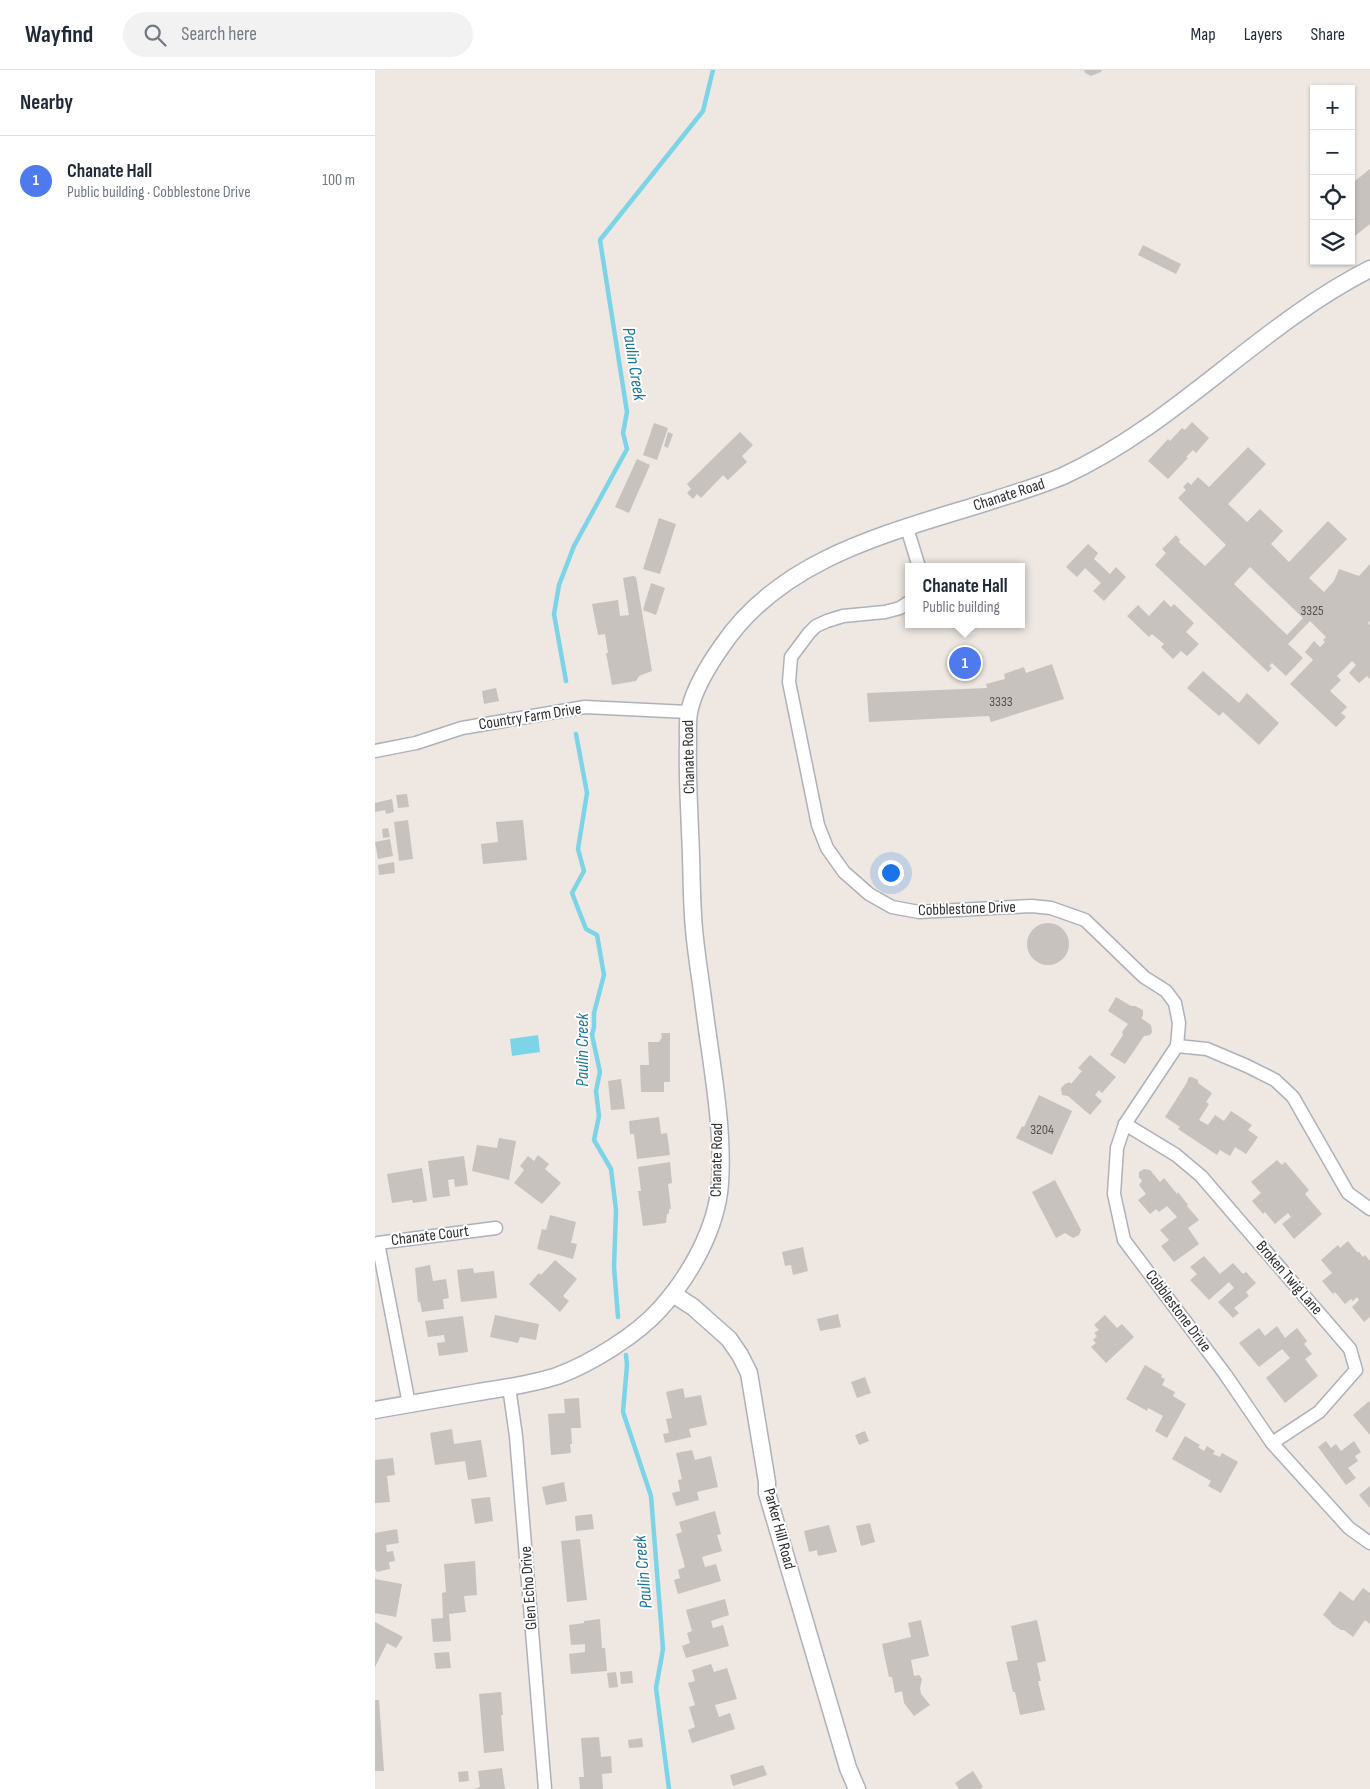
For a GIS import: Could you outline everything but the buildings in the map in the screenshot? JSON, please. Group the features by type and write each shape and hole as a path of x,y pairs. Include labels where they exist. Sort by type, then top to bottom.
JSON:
{"street":[{"name":"Chanate Road","path":"375,1410 536,1382 560,1375 597,1357 651,1318 673,1294 695,1260 716,1209 720,1186 721,1154 694,928 688,712 695,694 723,644 750,612 771,592 799,573 855,545 1033,488 1067,474 1099,457 1144,430 1303,309 1339,284 1370,269"},
{"path":"907,528 918,563"},
{"name":"Cobblestone Drive","path":"905,605 885,612 843,616 827,621 809,633 791,657 789,682 818,825 827,848 844,872 869,894 892,907 919,912 1032,906 1051,908 1085,920 1144,977 1166,991 1175,1003 1179,1023 1177,1046 1125,1124 1117,1148 1114,1194 1124,1240 1225,1374 1272,1443 1349,1528 1370,1543"},
{"name":"Country Farm Drive","path":"375,751 415,743 462,728 585,707 688,712"},
{"path":"1177,1046 1207,1049 1275,1080 1293,1097 1348,1193 1370,1209"},
{"name":"Broken Twig Lane","path":"1125,1124 1176,1154 1201,1176 1350,1349 1356,1370 1319,1412 1272,1443"},
{"name":"Chanate Court","path":"409,1404 378,1243 496,1228"},
{"name":"Parker Hill Road","path":"673,1294 693,1307 729,1339 749,1373 767,1482 767,1493 848,1768 857,1789"},
{"name":"Glen Echo Drive","path":"509,1387 517,1446 545,1789"}],"water":[{"path":"538,1035 540,1052 512,1056 510,1039"}],"waterway":[{"name":"Paulin Creek","path":"566,681 554,614 559,585 574,546 627,449 623,433 627,412 600,240 703,111 713,70"},
{"name":"Paulin Creek","path":"576,734 587,793 578,849 584,871 572,893 586,929 597,935 604,975 594,1013 592,1035 600,1072 596,1091 599,1116 594,1140 611,1169 616,1210 614,1267 618,1317"},
{"name":"Paulin Creek","path":"626,1355 627,1365 623,1412 651,1496 663,1649 656,1688 669,1789"}],"place":[{"name":"Chanate Hall","path":"965,663"}]}
